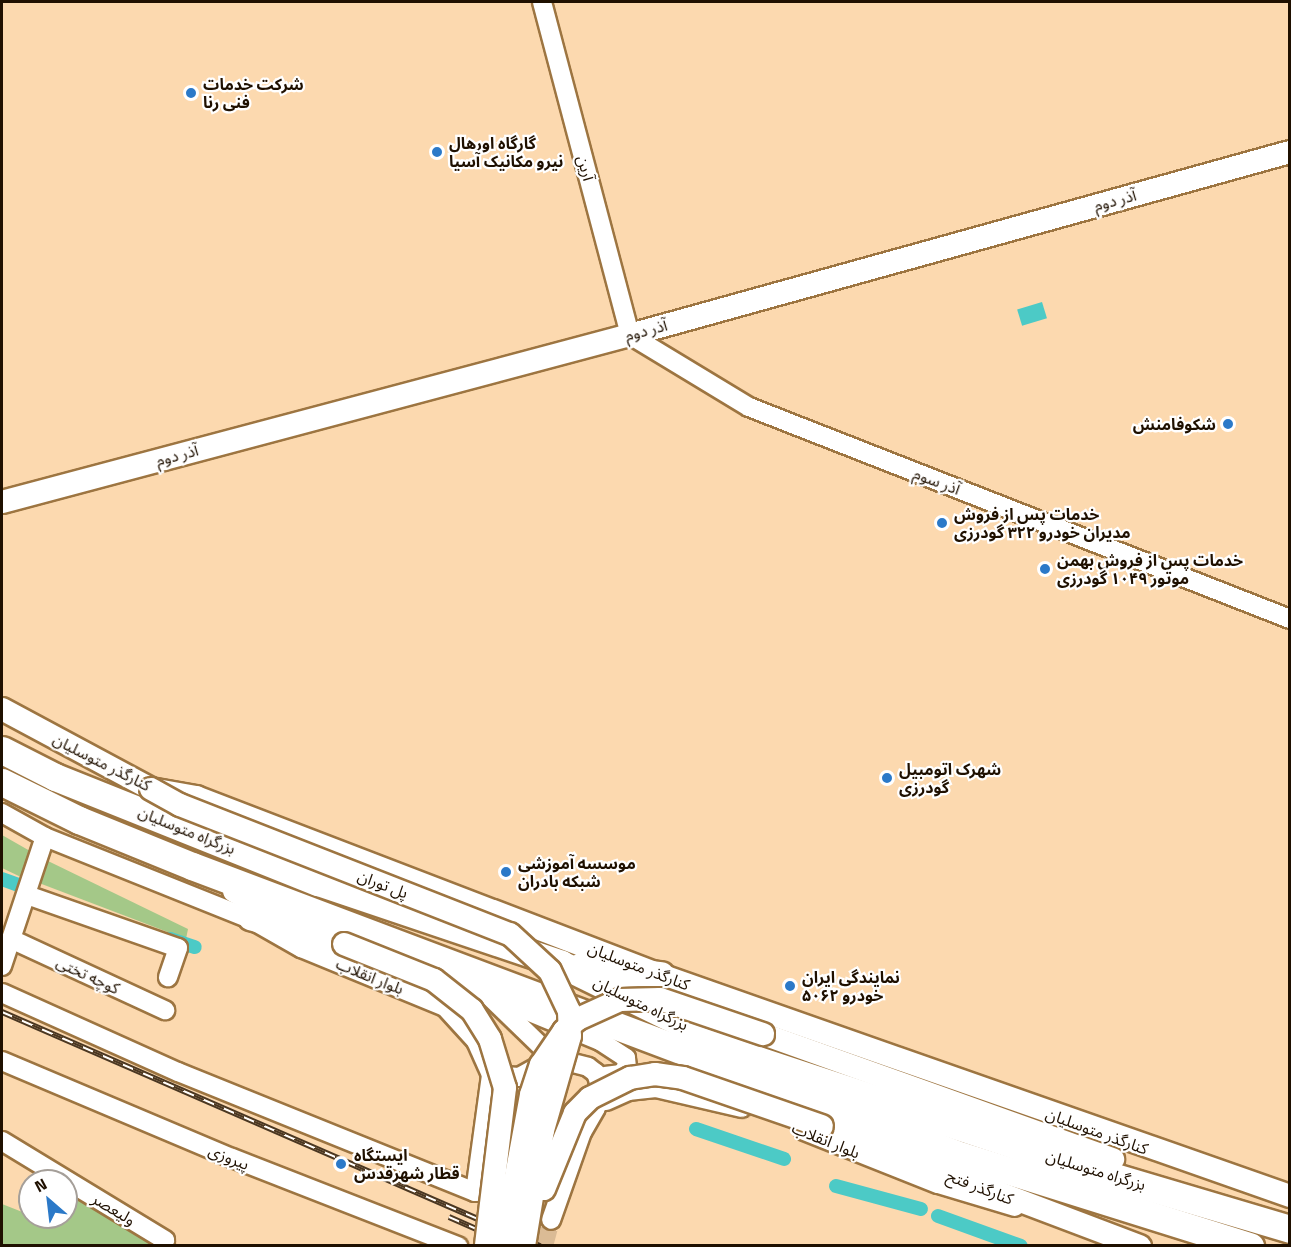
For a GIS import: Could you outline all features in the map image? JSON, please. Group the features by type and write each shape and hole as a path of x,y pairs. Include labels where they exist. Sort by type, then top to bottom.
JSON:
{"highway":[{"path":"2,738 55,777"},
{"name":"بزرگراه متوسلیان","path":"2,750 55,777 318,882 561,964 755,1059 1091,1170 1290,1229"},
{"name":"بزرگراه متوسلیان","path":"2,782 79,820 192,866 430,953 962,1156 1250,1245"},
{"path":"561,964 660,975"},
{"path":"1113,1159 1290,1214"},
{"path":"1079,1194 1188,1245"}],"main road":[{"name":"آذر دوم","path":"2,502 630,334 1290,152"},
{"name":"کنارگذر متوسلیان","path":"2,709 151,789 196,797 660,975 1290,1196"},
{"name":"پل توران","path":"151,789 180,805 510,934 550,970 569,1011 570,1036 543,1130 526,1239"},
{"path":"192,866 299,929"},
{"path":"250,919 299,929 344,944 434,981 472,1010 490,1039 505,1088 486,1245"},
{"path":"502,1245 531,1095 541,1065 564,1031 578,1019 620,1000 660,999 1113,1159"},
{"name":"پل توران","path":"526,1239 575,1113 590,1098 630,1078 655,1074 683,1078 822,1126"},
{"name":"کنارگذر فتح","path":"822,1126 1055,1216 1140,1245"}],"street":[{"name":"آرین","path":"542,2 630,334"},
{"name":"آذر سوم","path":"630,334 749,407 1290,619"},
{"name":"بلوار انقلاب","path":"2,813 45,837 250,919 301,948 446,1007 476,1041 491,1075"},
{"path":"2,966 9,931 27,895 45,837"},
{"path":"27,895 178,948 168,977"},
{"name":"کوچه تختی","path":"9,931 165,1010"},
{"path":"430,953 488,995 553,1058 610,1077 621,1074 627,1067 626,1058 600,1041 488,995"},
{"path":"2,993 178,1072 504,1203 553,1058"},
{"path":"475,1192 491,1075 519,1077 553,1058"},
{"name":"پیروزی","path":"2,1061 232,1158 458,1245"},
{"path":"554,1222 596,1108 596,1073"},
{"name":"بلوار انقلاب","path":"596,1108 615,1097 640,1089 683,1094 754,1111 990,1202 1055,1216"},
{"name":"ولیعصر","path":"2,1141 165,1240"}],"green space":[{"path":"2,835 30,851 23,878 2,868"},
{"path":"48,861 188,929 186,939 39,883"},
{"path":"78,1197 165,1245 2,1245 2,1204 18,1210 18,1229 78,1229"}],"water":[{"path":"1042,302 1047,318 1022,326 1017,310"}],"waterway":[{"path":"2,879 21,886"},
{"path":"170,939 195,947"},
{"path":"696,1129 784,1159"},
{"path":"836,1186 921,1209"},
{"path":"938,1216 1021,1246"}],"tunnel":[{"path":"544,1246 551,1220"}],"railway":[{"path":"2,1012 540,1246"},
{"path":"449,1217 515,1246"}],"place":[{"name":"شرکت خدمات فنی رنا","path":"191,93"},
{"name":"گارگاه اورهال نیرو مکانیک آسیا","path":"437,152"},
{"name":"شکوفامنش","path":"1228,424"},
{"name":"خدمات پس از فروش مدیران خودرو ۳۲۲ گودرزی","path":"942,523"},
{"name":"خدمات پس از فروش بهمن موتور ۱۰۴۹ گودرزی","path":"1045,569"},
{"name":"شهرک اتومبیل گودرزی","path":"887,778"},
{"name":"موسسه آموزشی شبکه بادران","path":"506,872"},
{"name":"نمایندگی ایران خودرو ۵۰۶۲","path":"790,986"},
{"name":"ایستگاه قطار شهرقدس","path":"341,1164"}]}
